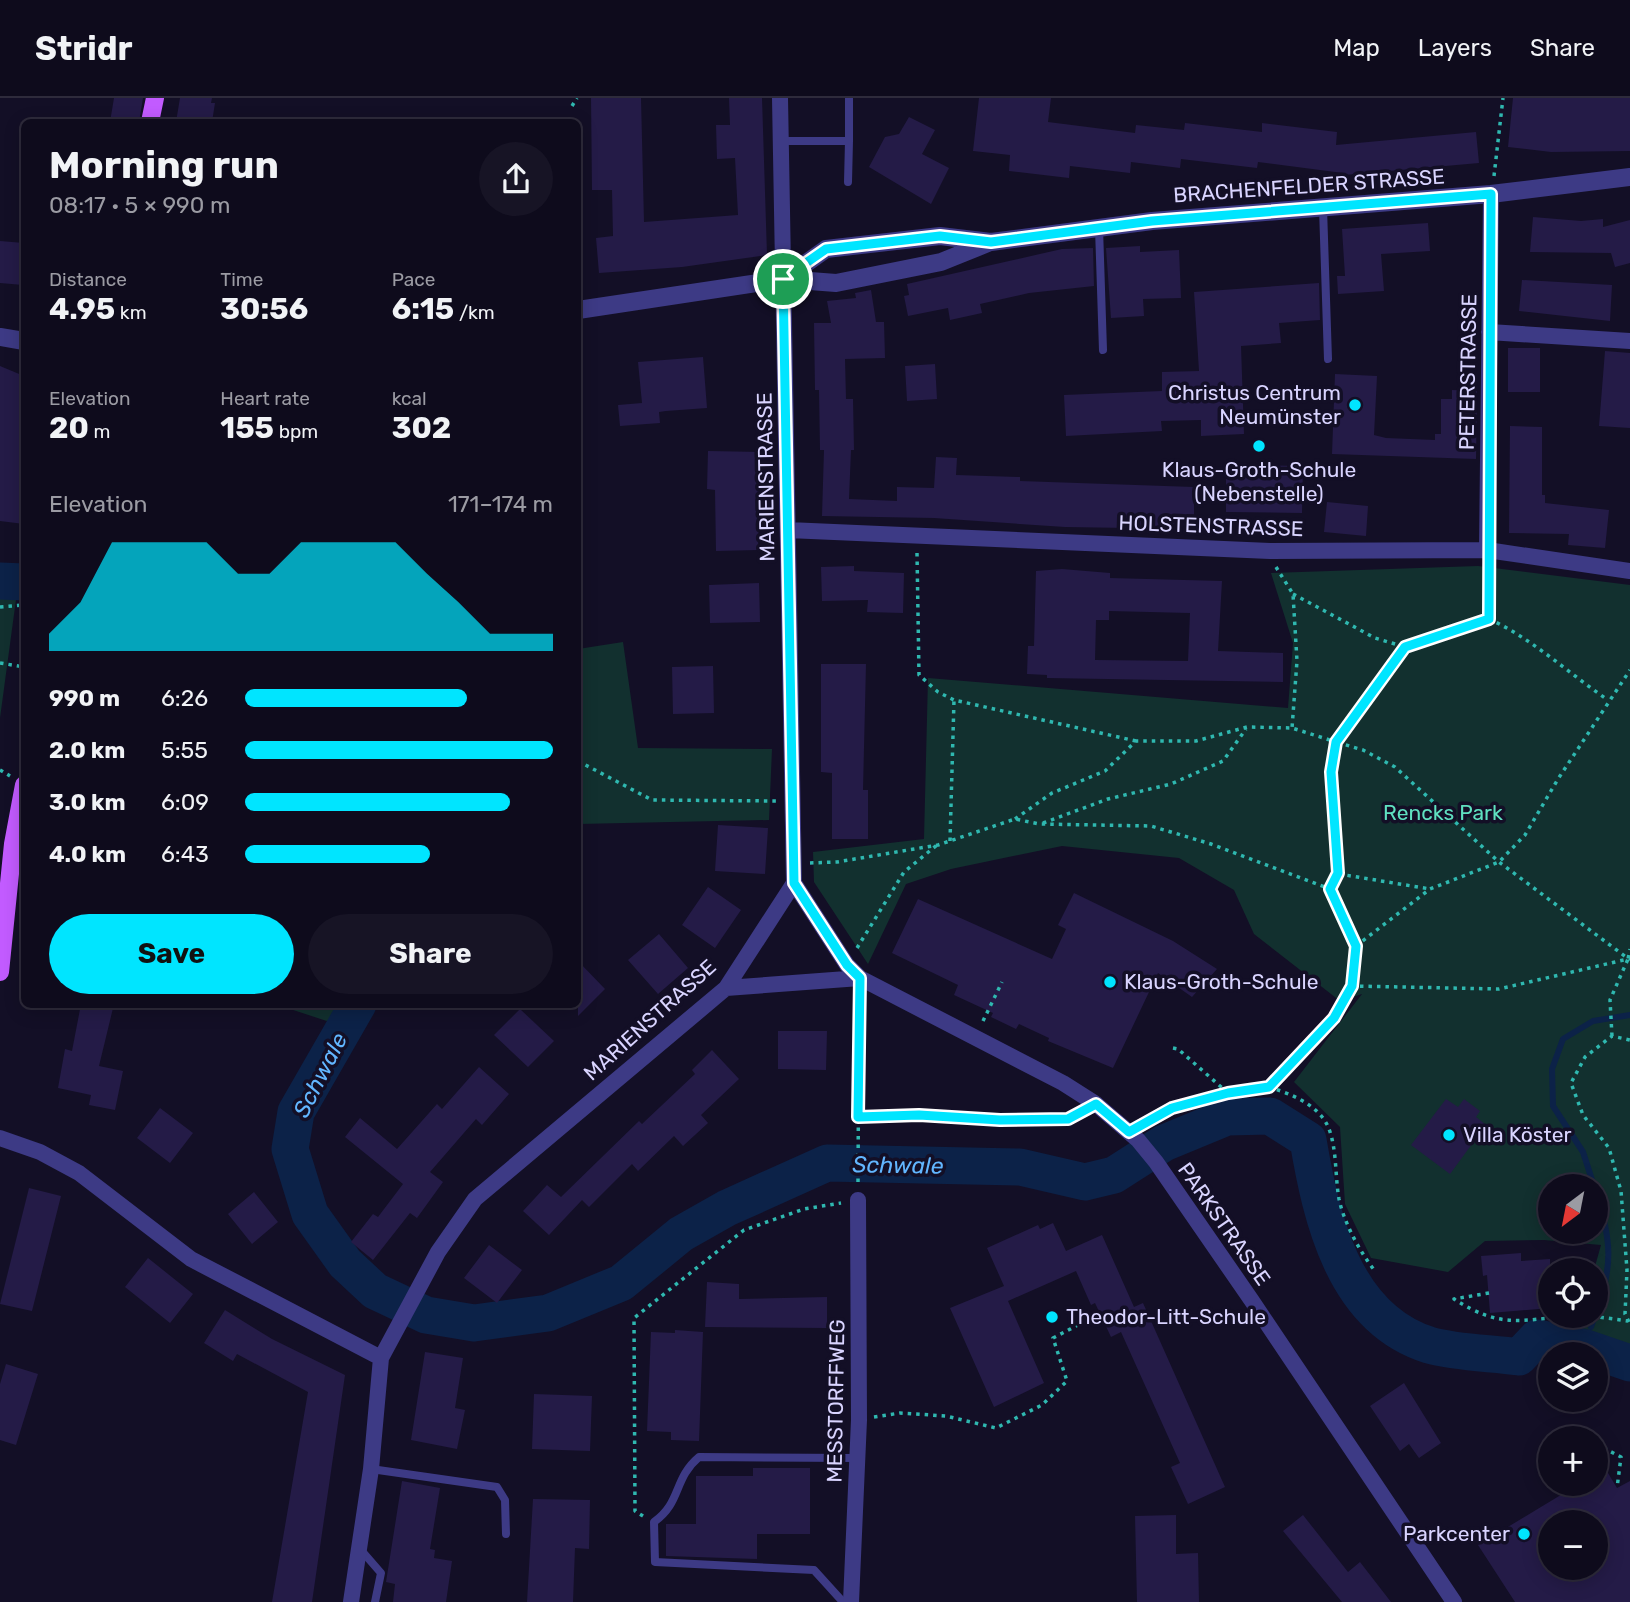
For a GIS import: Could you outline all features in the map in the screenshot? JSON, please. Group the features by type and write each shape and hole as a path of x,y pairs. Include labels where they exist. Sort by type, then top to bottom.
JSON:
{"main road":[{"path":"151,119 155,98"},
{"path":"0,972 13,844 21,801"}],"street":[{"name":"MARIENSTRASSE","path":"351,1602 361,1550 371,1469 380,1358 415,1289 475,1199 726,988 794,883 780,98"},
{"name":"BRACHENFELDER STRASSE","path":"783,279 826,249 940,236 991,242 1099,228 1491,194 1630,177"},
{"name":"PETERSTRASSE","path":"1487,550 1491,194"},
{"name":"BRACHENFELDER STRASSE","path":"581,310 783,279 836,283 941,262 991,242"},
{"path":"1489,332 1630,341"},
{"path":"0,337 21,340"},
{"name":"HOLSTENSTRASSE","path":"788,530 1270,551 1487,550 1630,571"},
{"path":"794,883 847,965 860,978"},
{"path":"726,988 860,978"},
{"name":"PARKSTRASSE","path":"860,978 1096,1104 1134,1136 1156,1162 1454,1602"},
{"path":"0,1138 40,1152 79,1173 191,1259 380,1358"},
{"name":"MESSTORFFWEG","path":"852,1602 859,1420 858,1200"}],"lane":[{"path":"848,182 849,98"},
{"path":"781,141 849,141"},
{"path":"1323,208 1328,359"},
{"path":"1099,228 1103,350"},
{"path":"843,1602 814,1570 655,1562 654,1522 670,1510 684,1469 699,1457 856,1458"},
{"path":"371,1469 497,1487 505,1500 506,1534"},
{"path":"361,1550 381,1573 375,1602"}],"path":[{"path":"572,106 577,98"},
{"path":"1491,194 1503,98"},
{"path":"917,534 919,675 938,692 954,700 1136,741 1196,741 1247,727 1292,728 1363,750 1395,767 1499,862 1629,960"},
{"path":"1487,550 1491,582 1489,619"},
{"path":"1270,551 1278,573 1293,594 1375,638 1405,647 1489,619 1510,628 1549,654 1608,700"},
{"path":"1292,728 1297,661 1293,594"},
{"path":"0,607 21,605"},
{"path":"1330,889 1338,873 1331,772 1336,742 1405,647"},
{"path":"0,663 21,666"},
{"path":"1356,946 1430,890 1499,862 1525,835 1608,700 1630,670"},
{"path":"950,841 954,700"},
{"path":"1039,824 1108,799 1171,784 1223,761 1247,727"},
{"path":"794,863 837,862 937,845 1015,819 1052,793 1105,771 1136,741"},
{"path":"581,763 652,800 793,802"},
{"path":"1015,819 1039,824 1151,826 1210,844 1330,889 1356,946 1352,986 1334,1018 1269,1087"},
{"path":"847,965 904,872 937,845"},
{"path":"1338,873 1430,890"},
{"path":"1612,1036 1610,1000 1629,960 1630,949"},
{"path":"1352,986 1499,989 1629,960"},
{"path":"858,1177 860,978"},
{"path":"975,1038 1002,982"},
{"path":"1612,1036 1630,1040"},
{"path":"1612,1036 1585,1057 1571,1083 1583,1115 1609,1147 1621,1191 1627,1270 1625,1314 1630,1322"},
{"path":"1173,1048 1178,1049 1228,1093"},
{"path":"1134,1136 1172,1108 1228,1093 1269,1087 1296,1096 1317,1112 1329,1128 1340,1202 1365,1258 1375,1271"},
{"path":"858,1117 919,1115 1000,1120 1068,1119 1096,1104"},
{"path":"654,1522 635,1511 634,1318 744,1230 804,1209 858,1200"},
{"path":"1489,1293 1454,1299 1477,1314 1499,1321 1538,1318"},
{"path":"859,1420 900,1413 946,1416 996,1428 1042,1405 1066,1381 1053,1338 1099,1314"},
{"path":"1608,1318 1630,1322"},
{"path":"1608,1450 1621,1457 1617,1488"}],"green space":[{"path":"0,566 20,570 0,718"},
{"name":"Rencks Park","path":"1478,566 1630,585 1630,1352 1577,1330 1608,1328 1608,1258 1597,1258 1601,1245 1590,1244 1608,1244 1608,1174 1538,1174 1538,1240 1485,1241 1448,1272 1371,1258 1345,1204 1340,1127 1294,1082 1362,994 1340,1001 1254,934 1234,890 1179,858 1062,846 951,869 906,884 868,964 814,882 813,852 924,839 928,678 1288,708 1293,643 1271,573"},
{"path":"623,642 638,748 772,749 769,820 581,824 581,649"},
{"path":"287,1008 356,1008 345,1027"}],"building":[{"path":"114,98 143,98 140,119 110,119"},
{"path":"180,98 212,98 211,103 215,103 212,119 176,119"},
{"path":"591,98 641,98 644,222 738,215 735,158 717,159 716,125 730,125 729,98 762,98 767,255 682,267 599,273 596,238 613,236 612,190 592,190"},
{"path":"979,98 1051,98 1048,122 1135,133 1136,125 1184,130 1185,123 1262,132 1262,123 1337,132 1336,145 1476,132 1479,163 1344,175 1258,162 1257,168 1181,159 1180,168 1131,162 1130,173 1070,166 1069,178 1009,171 1010,155 973,151"},
{"path":"1513,98 1630,98 1630,151 1551,152 1508,147"},
{"path":"909,117 935,130 922,154 949,168 931,204 869,167 885,137 899,134"},
{"path":"1533,217 1581,221 1603,219 1603,227 1630,220 1630,263 1615,267 1611,253 1530,252"},
{"path":"1428,223 1430,251 1381,254 1384,291 1338,294 1337,276 1345,276 1342,229"},
{"path":"0,241 21,243 21,285 0,283"},
{"path":"1140,246 1140,252 1179,250 1181,298 1143,299 1144,316 1111,318 1106,248"},
{"path":"1093,248 1094,286 1029,293 980,304 982,313 950,320 948,308 908,316 904,296 909,295 907,284 1062,249"},
{"path":"1522,280 1612,285 1610,321 1519,311"},
{"path":"1319,283 1320,320 1279,323 1281,343 1241,346 1244,434 1201,436 1201,420 1161,421 1162,431 1066,436 1064,395 1162,391 1162,372 1199,371 1194,292"},
{"path":"871,290 876,322 884,322 885,358 845,359 846,399 853,399 854,450 851,450 849,499 897,501 897,487 934,488 936,457 957,458 956,475 1020,477 1020,481 1194,487 1194,529 1065,527 934,518 822,516 824,450 820,450 819,390 815,390 814,323 831,323 827,301 856,298 855,293"},
{"path":"1508,348 1540,348 1540,392 1508,392"},
{"path":"1605,351 1630,353 1630,428 1599,426"},
{"path":"703,357 707,408 659,412 660,423 620,426 618,405 642,403 638,362"},
{"path":"935,364 937,399 907,401 905,366"},
{"path":"0,366 21,375 21,524 0,521"},
{"path":"1335,374 1377,376 1374,435 1386,438 1435,440 1435,434 1441,434 1441,399 1452,399 1452,390 1477,391 1476,459 1332,454"},
{"path":"1510,426 1542,427 1542,495 1545,495 1545,503 1609,510 1605,548 1568,545 1569,534 1509,533"},
{"path":"708,451 761,452 758,550 716,551 715,490 707,489"},
{"path":"1226,465 1303,466 1302,513 1226,512"},
{"path":"1327,502 1368,506 1366,536 1324,532"},
{"path":"854,566 854,571 904,573 903,613 867,612 868,600 822,601 821,567"},
{"path":"1062,569 1110,573 1110,578 1222,581 1218,651 1283,653 1283,682 1047,678 1047,675 1027,674 1028,646 1034,646 1036,571","holes":["1109,611 1190,613 1188,661 1095,660 1096,620 1109,620"]},
{"path":"759,583 760,622 710,623 709,585"},
{"path":"821,664 866,664 863,790 868,790 868,839 832,839 832,773 821,772"},
{"path":"713,666 714,713 673,714 672,667"},
{"path":"718,825 768,828 765,874 715,871"},
{"path":"708,887 741,910 715,948 682,925"},
{"path":"1074,893 1173,941 1217,969 1192,997 1158,973 1113,1068 1048,1041 1049,1038 1019,1024 1016,1029 991,1017 993,1013 954,995 958,985 892,953 918,899 1052,959 1066,929 1058,925"},
{"path":"659,934 688,968 658,994 628,960"},
{"path":"581,964 605,989 578,1016 578,1008 581,1008"},
{"path":"80,1008 113,1008 99,1066 123,1071 115,1110 89,1105 91,1095 58,1088 65,1049 72,1051"},
{"path":"520,1009 554,1041 528,1067 494,1035"},
{"path":"778,1031 827,1031 826,1070 778,1069"},
{"path":"712,1050 739,1079 701,1115 708,1123 683,1146 674,1136 638,1171 632,1164 589,1207 582,1200 549,1235 523,1211 547,1185 561,1197 639,1121 642,1124 695,1074 692,1070"},
{"path":"479,1067 509,1094 482,1125 476,1119 430,1172 443,1182 417,1218 410,1213 373,1260 351,1242 373,1214 378,1217 403,1184 345,1137 360,1118 397,1149 437,1104 442,1109"},
{"name":"Villa Köster","path":"1446,1099 1458,1107 1464,1099 1480,1111 1476,1117 1486,1125 1450,1174 1411,1145"},
{"path":"160,1108 193,1133 170,1163 137,1138"},
{"path":"29,1188 61,1196 32,1311 0,1304"},
{"path":"254,1192 278,1222 252,1244 228,1214"},
{"path":"1053,1223 1066,1251 1102,1235 1134,1307 1143,1303 1225,1487 1188,1504 1171,1467 1180,1463 1121,1332 1111,1337 1095,1303 1091,1305 1076,1271 1008,1301 1044,1383 994,1407 950,1308 1004,1286 987,1248 1038,1225 1040,1229"},
{"path":"489,1245 522,1270 497,1303 464,1278"},
{"path":"1521,1253 1521,1261 1538,1260 1538,1309 1490,1313 1487,1275 1483,1276 1481,1256"},
{"path":"148,1258 193,1294 170,1323 125,1287"},
{"path":"707,1282 739,1284 739,1299 827,1297 827,1328 705,1327"},
{"path":"225,1310 272,1339 345,1375 312,1602 272,1602 308,1392 237,1354 233,1361 204,1343"},
{"path":"675,1330 703,1332 699,1441 671,1440 671,1432 647,1431 651,1332 675,1333"},
{"path":"425,1352 463,1358 455,1408 465,1410 457,1449 411,1440"},
{"path":"6,1364 38,1374 16,1445 0,1440 0,1384"},
{"path":"1404,1383 1441,1443 1419,1458 1409,1444 1400,1451 1370,1406"},
{"path":"534,1394 592,1396 590,1451 532,1449"},
{"path":"753,1468 810,1468 810,1534 757,1534 757,1559 666,1556 666,1524 696,1524 696,1476 753,1476"},
{"name":"Parkcenter","path":"1608,1473 1617,1488 1630,1481 1630,1602 1515,1602 1478,1545 1559,1496 1608,1496"},
{"path":"402,1481 440,1488 430,1549 435,1550 434,1558 452,1561 446,1602 393,1602 395,1584 386,1582"},
{"path":"533,1499 590,1500 589,1549 575,1548 573,1602 527,1602"},
{"path":"1176,1515 1176,1554 1198,1553 1199,1602 1137,1602 1135,1516"},
{"path":"1303,1515 1348,1572 1360,1562 1391,1602 1342,1602 1283,1531"}],"waterway":[{"name":"Schwale","path":"0,581 21,582"},
{"name":"Schwale","path":"356,1008 296,1112 290,1149 310,1214 345,1263 375,1291 426,1315 474,1323 548,1313 621,1283 681,1234 727,1208 827,1163 1020,1167 1085,1182 1114,1175 1164,1143 1227,1117 1270,1116 1308,1140 1320,1201 1341,1261 1356,1289 1376,1312 1400,1332 1440,1348 1519,1357 1537,1338 1586,1348 1630,1363"},
{"path":"1590,1174 1583,1152 1553,1106 1552,1069 1563,1039 1593,1021 1630,1015"},
{"path":"1608,1244 1608,1258"}],"place":[{"name":"Christus Centrum Neumünster","path":"1355,405"},
{"name":"Klaus-Groth-Schule (Nebenstelle)","path":"1259,446"},
{"name":"Klaus-Groth-Schule","path":"1110,982"},
{"name":"Villa Köster","path":"1449,1135"},
{"name":"Theodor-Litt-Schule","path":"1052,1317"},
{"name":"Parkcenter","path":"1524,1534"}],"route":[{"path":"1491,194 1487,550 1491,582 1489,619 1405,647 1336,742 1331,772 1338,873 1330,889 1356,946 1352,986 1334,1018 1300,1051 1269,1087 1228,1093 1172,1108 1129,1132 1096,1104 1068,1119 1000,1120 919,1115 858,1117 860,978 847,965 794,883 783,279 826,249 940,236 991,242 1152,221 1491,194"}]}
